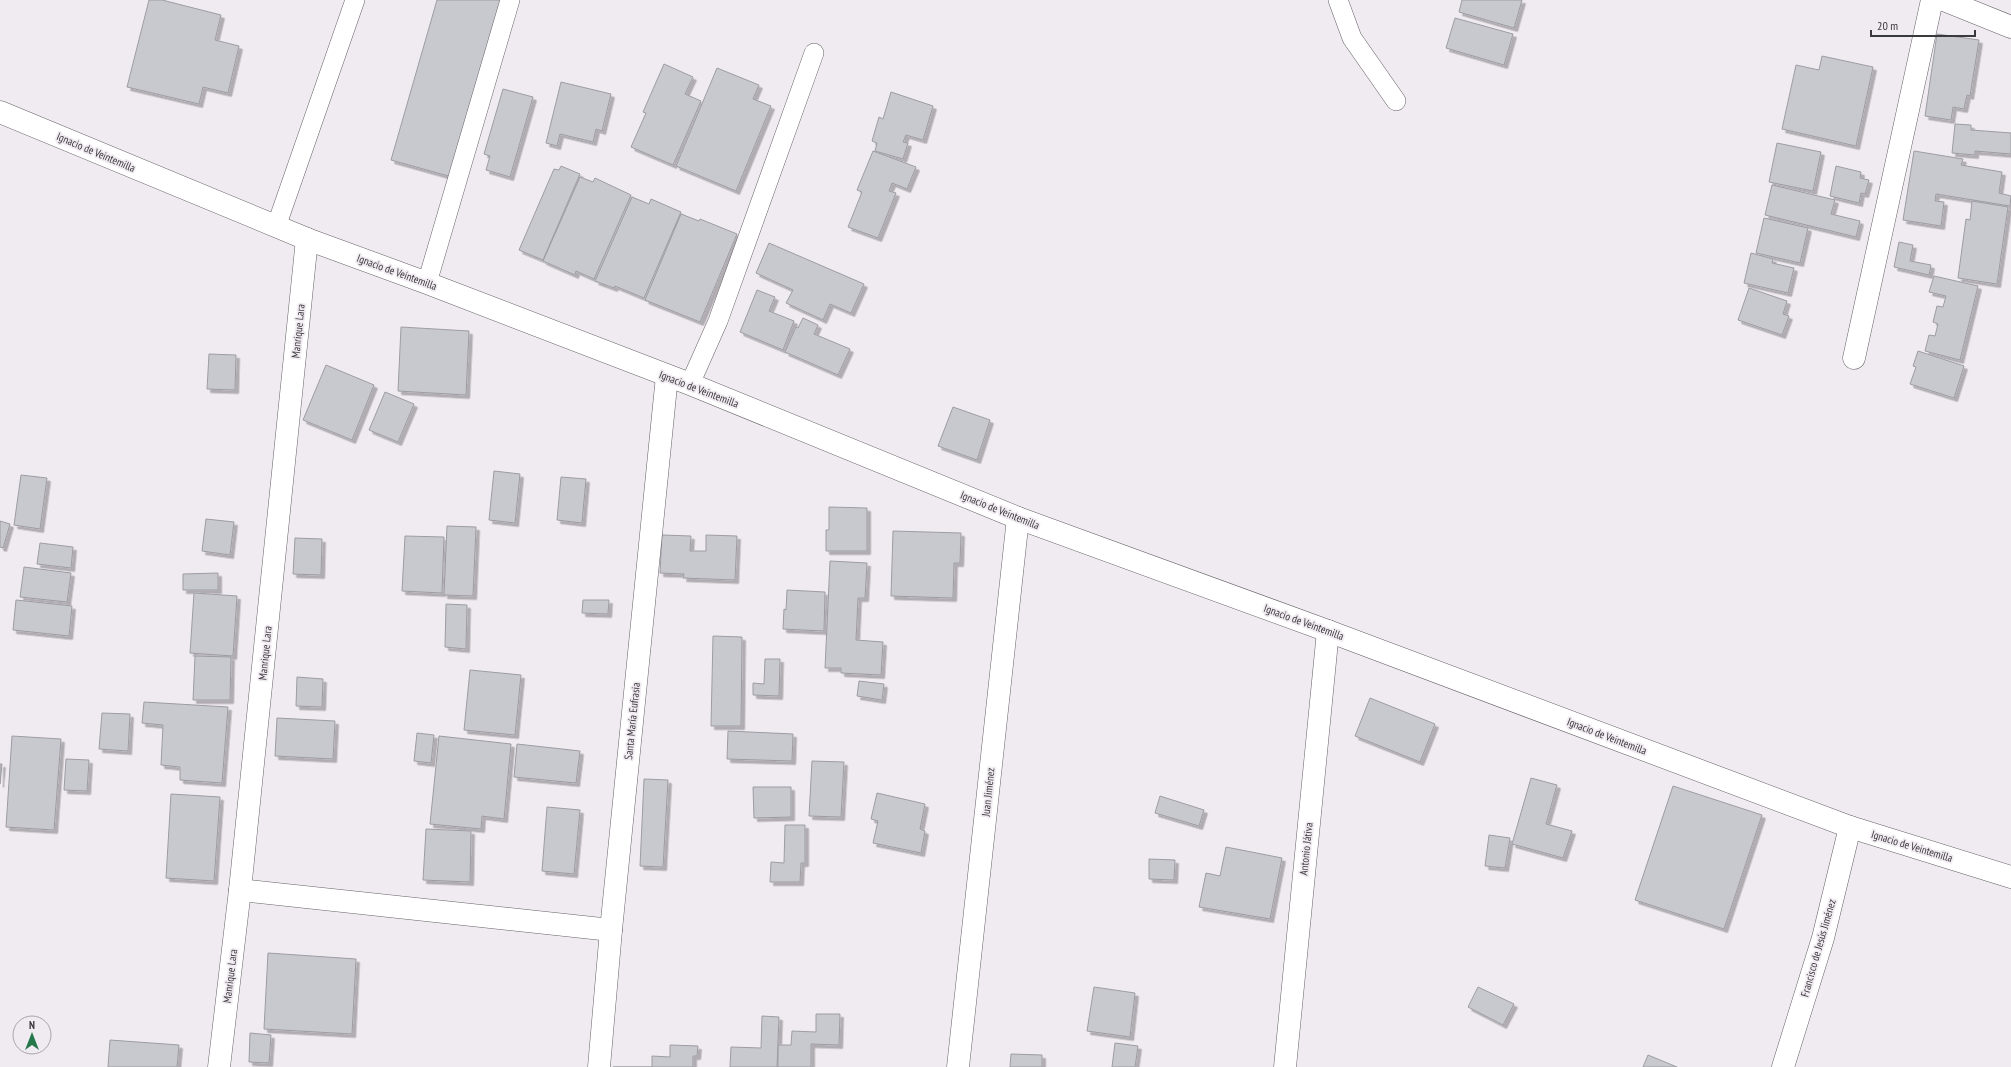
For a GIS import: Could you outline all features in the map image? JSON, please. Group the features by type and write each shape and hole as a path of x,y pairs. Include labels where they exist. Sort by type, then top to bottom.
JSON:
{"street":[{"path":"1854,358 1932,0"},
{"path":"1944,0 2011,27"},
{"name":"Ignacio de Veintemilla","path":"0,112 307,240 427,283 690,384 1018,518 1328,631 1850,827 2011,877"},
{"name":"Manrique Lara","path":"219,1067 240,890 307,240"},
{"name":"Santa María Eufrasia","path":"599,1067 610,930 667,376"},
{"name":"Juan Jiménez","path":"958,1067 1018,518"},
{"name":"Antonio Játiva","path":"1285,1067 1328,631"},
{"name":"Francisco de Jesús Jiménez","path":"1783,1067 1823,938 1850,827"},
{"path":"240,890 610,930"}],"lane":[{"path":"276,227 355,0"},
{"path":"427,283 510,0"},
{"path":"1338,0 1352,38 1396,101"},
{"path":"690,384 718,321 814,53"}],"building":[{"path":"149,0 162,0 221,15 215,40 239,46 228,93 203,87 199,104 127,87"},
{"path":"437,0 503,0 452,177 391,160"},
{"path":"1462,0 1522,0 1514,28 1459,12"},
{"path":"1455,18 1513,34 1504,65 1446,48"},
{"path":"1937,34 1979,40 1970,96 1967,95 1964,109 1953,107 1951,120 1925,116"},
{"path":"1822,56 1873,67 1856,146 1782,129 1796,65 1819,70"},
{"path":"664,64 693,77 685,94 701,101 673,165 631,147 646,113 643,112"},
{"path":"717,68 759,85 753,99 771,106 736,191 676,166"},
{"path":"561,82 611,94 602,131 596,129 593,142 560,134 557,146 546,143"},
{"path":"503,89 533,97 510,177 486,170 490,156 484,154"},
{"path":"891,92 933,106 923,140 906,135 903,142 908,143 903,159 875,151 877,143 872,141 879,117 883,119"},
{"path":"1955,124 1971,125 1971,130 2011,133 2011,154 1975,151 1975,155 1952,153"},
{"path":"1777,143 1821,152 1813,191 1769,182"},
{"path":"873,151 916,167 907,189 892,183 889,191 896,193 878,238 848,227 862,192 857,190"},
{"path":"1914,151 1963,159 1961,165 2002,172 1999,193 2011,196 2010,206 1936,194 1935,201 1944,202 1941,226 1903,220"},
{"path":"561,166 580,174 543,260 519,250 554,169 559,170"},
{"path":"1836,166 1861,172 1860,178 1869,180 1865,194 1861,193 1859,203 1830,196"},
{"path":"580,177 593,182 595,178 631,195 594,279 576,271 575,275 543,261"},
{"path":"1772,185 1835,200 1831,214 1860,221 1856,237 1765,215"},
{"path":"632,197 649,204 651,199 681,212 644,298 615,286 614,288 595,281"},
{"path":"1972,201 2008,207 1997,284 1958,278 1966,219 1970,220"},
{"path":"681,214 699,221 700,219 737,234 700,322 645,300"},
{"path":"1764,218 1808,228 1800,263 1756,253"},
{"path":"1899,242 1913,245 1910,261 1931,265 1929,275 1894,267"},
{"path":"769,243 864,284 851,313 830,304 823,320 786,303 793,290 756,273"},
{"path":"1751,253 1773,259 1772,263 1794,268 1788,293 1744,283"},
{"path":"1934,276 1978,286 1960,360 1925,351 1929,335 1935,336 1938,324 1933,322 1937,306 1943,307 1946,296 1929,292"},
{"path":"1749,288 1787,301 1783,314 1789,316 1782,335 1738,320"},
{"path":"757,290 775,297 769,311 794,321 783,350 740,332"},
{"path":"803,318 818,325 814,334 850,349 838,375 785,352 796,327 798,328"},
{"path":"401,327 469,331 466,395 398,391"},
{"path":"1918,351 1964,366 1954,398 1910,384 1916,367 1913,366"},
{"path":"209,354 236,355 235,390 207,389"},
{"path":"326,365 374,385 352,440 303,420"},
{"path":"385,392 414,404 398,442 369,430"},
{"path":"953,407 990,420 977,460 938,446"},
{"path":"494,471 520,474 515,523 489,520"},
{"path":"21,475 47,478 40,529 14,525"},
{"path":"561,477 586,479 582,523 557,520"},
{"path":"829,507 867,508 867,551 826,551 826,530 829,530"},
{"path":"206,519 234,522 230,555 202,551"},
{"path":"0,521 10,524 3,548 0,547"},
{"path":"447,526 476,527 473,596 444,595"},
{"path":"893,531 961,533 960,563 954,563 953,598 891,596"},
{"path":"662,535 691,536 690,551 706,551 706,535 737,536 735,580 683,578 684,574 660,573"},
{"path":"405,536 444,537 442,593 402,591"},
{"path":"295,538 322,539 321,575 293,574"},
{"path":"40,543 73,547 71,568 37,564"},
{"path":"830,561 867,563 865,598 858,598 856,640 883,642 881,675 841,673 841,668 825,668"},
{"path":"24,567 71,573 67,602 20,597"},
{"path":"218,573 218,590 183,590 183,574"},
{"path":"787,590 825,592 824,631 783,629"},
{"path":"194,593 237,596 233,656 190,653"},
{"path":"16,600 72,606 69,636 13,630"},
{"path":"583,600 609,600 608,614 582,613"},
{"path":"446,604 467,605 466,649 445,647"},
{"path":"713,636 742,637 741,726 711,726"},
{"path":"195,656 231,657 230,700 193,700"},
{"path":"765,659 780,659 779,696 753,695 753,683 764,684"},
{"path":"470,670 521,675 515,735 464,730"},
{"path":"297,677 323,679 322,707 296,706"},
{"path":"859,681 884,684 882,700 857,696"},
{"path":"1370,698 1435,724 1420,762 1355,736"},
{"path":"144,702 228,707 222,783 180,780 180,767 161,765 163,725 142,723"},
{"path":"102,713 130,714 128,751 99,749"},
{"path":"277,718 335,721 333,759 275,756"},
{"path":"728,731 793,734 792,761 727,759"},
{"path":"417,733 434,735 431,763 414,761"},
{"path":"12,736 61,739 54,830 6,827"},
{"path":"439,736 511,744 504,819 482,816 481,829 430,824"},
{"path":"517,744 580,751 576,783 514,777"},
{"path":"66,759 89,760 87,791 64,790"},
{"path":"812,761 844,762 841,817 809,816"},
{"path":"0,764 2,764 0,784"},
{"path":"1531,778 1557,785 1546,824 1572,831 1563,858 1512,844"},
{"path":"644,779 668,780 663,867 640,866"},
{"path":"1673,786 1762,815 1724,929 1635,900"},
{"path":"753,787 791,787 791,817 754,818"},
{"path":"877,793 925,804 920,829 925,831 921,853 873,843 878,821 871,819"},
{"path":"171,794 220,797 214,881 166,878"},
{"path":"1160,796 1204,810 1199,826 1155,813"},
{"path":"547,807 580,810 574,874 542,871"},
{"path":"785,825 805,825 805,863 801,863 800,882 770,882 771,862 784,863"},
{"path":"426,829 471,831 470,882 423,880"},
{"path":"1489,835 1510,838 1505,868 1485,866"},
{"path":"1226,847 1282,858 1270,919 1199,907 1206,873 1220,876"},
{"path":"1149,859 1175,860 1174,880 1149,879"},
{"path":"268,953 356,959 352,1034 264,1029"},
{"path":"1094,987 1135,993 1130,1037 1087,1031"},
{"path":"1478,987 1514,1004 1503,1025 1468,1007"},
{"path":"816,1014 840,1014 839,1045 811,1044 811,1067 778,1067 778,1045 791,1045 792,1031 816,1032"},
{"path":"762,1016 779,1017 777,1067 730,1067 731,1047 761,1048"},
{"path":"250,1033 271,1035 269,1063 249,1062"},
{"path":"110,1040 179,1045 177,1067 108,1067"},
{"path":"1115,1043 1138,1046 1135,1067 1112,1067"},
{"path":"670,1045 698,1046 697,1056 693,1056 693,1067 652,1067 652,1056 670,1057"},
{"path":"1011,1054 1042,1055 1042,1067 1010,1067"},
{"path":"1648,1055 1677,1067 1643,1067"}]}
